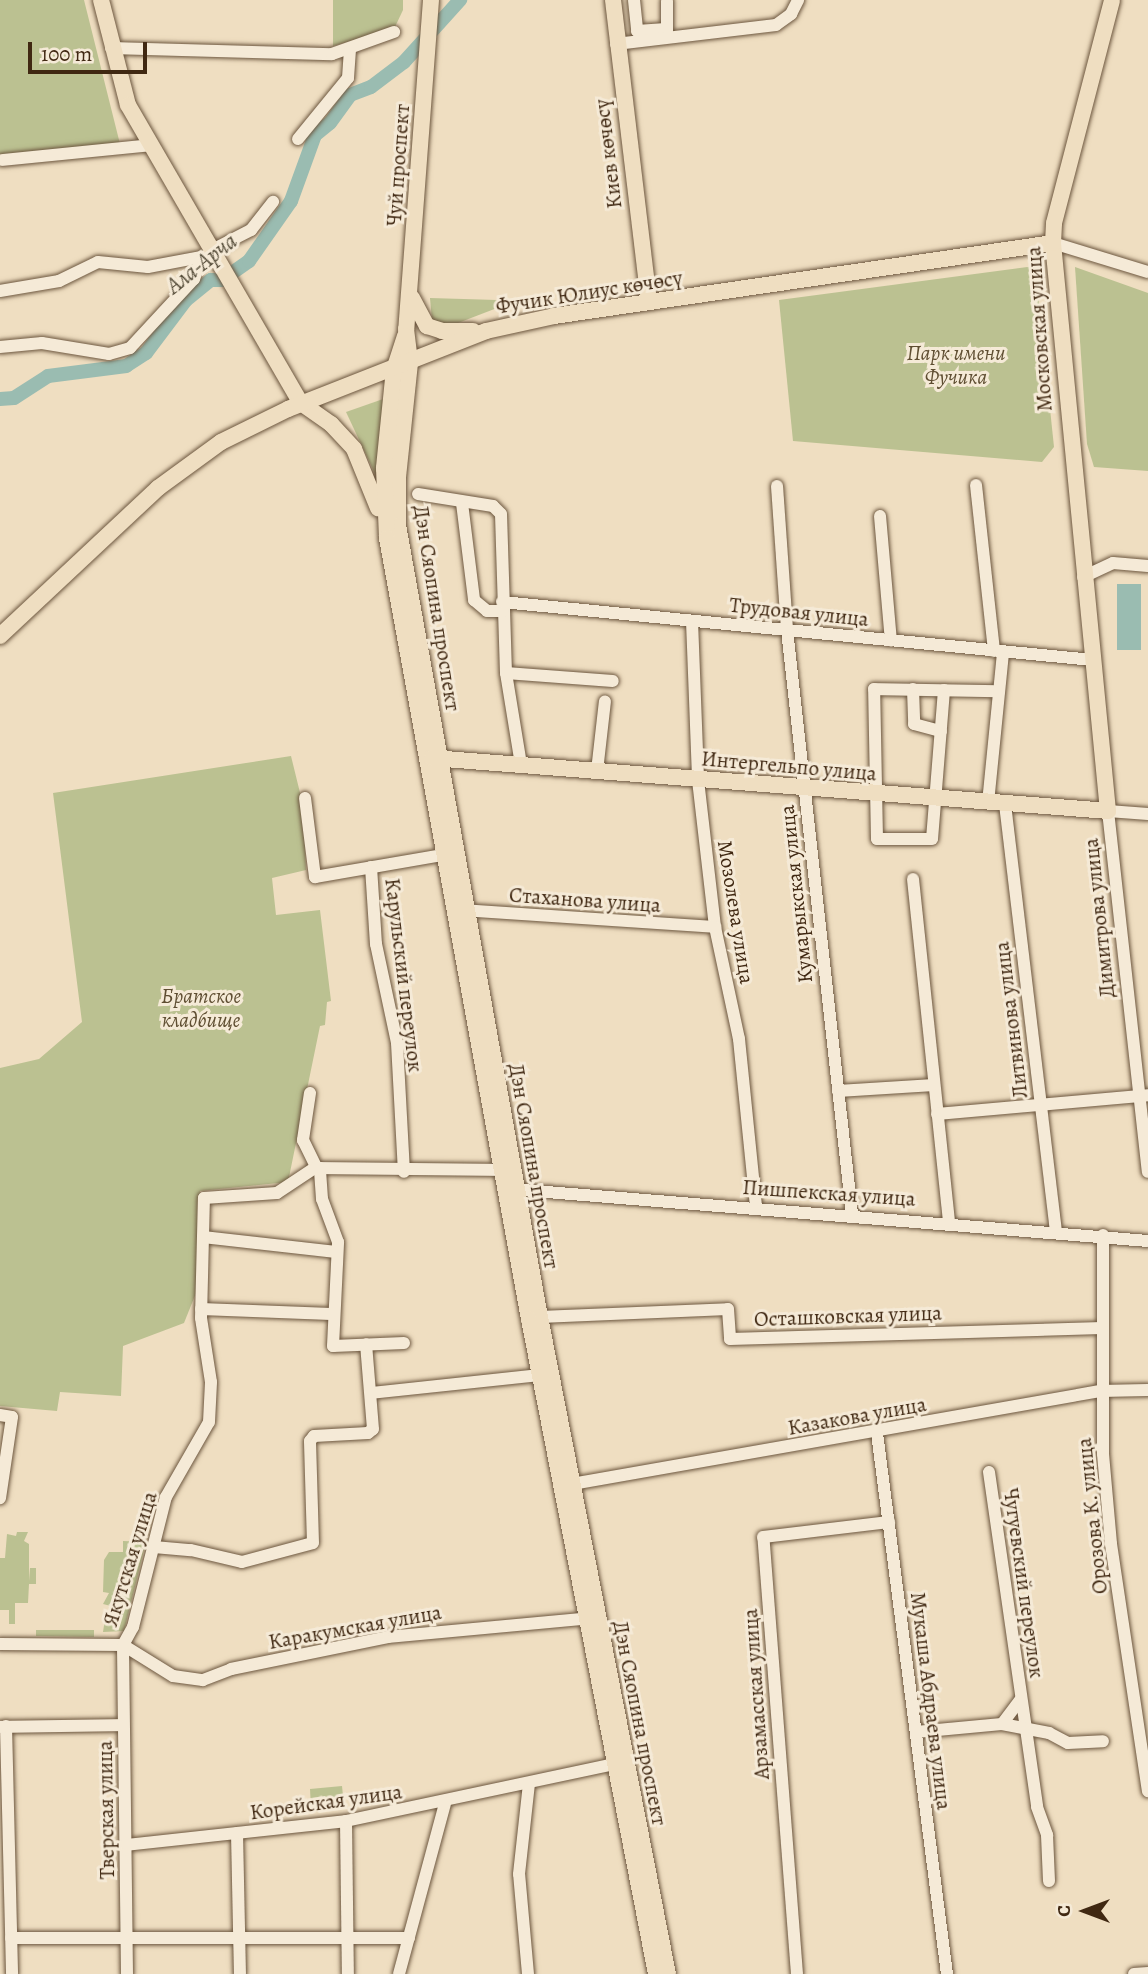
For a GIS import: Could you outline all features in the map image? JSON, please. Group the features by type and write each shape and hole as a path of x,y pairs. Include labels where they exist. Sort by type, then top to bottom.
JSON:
{"main road":[{"path":"101,0 111,48 128,105 211,256 234,288 301,403 331,424 354,449 387,538"},
{"name":"Киев көчөсү","path":"613,0 616,44 649,302"},
{"name":"Московская улица","path":"1091,660 1053,243 1054,223 1112,0"},
{"name":"Чуй проспект","path":"410,363 406,334 431,6"},
{"name":"Фучик Юлиус көчөсү","path":"0,636 187,465 221,442 301,403 410,363 486,331 649,302 1053,243"},
{"path":"410,291 427,326 442,331 486,331"},
{"name":"Чуй проспект","path":"394,369 406,334"},
{"name":"Дэн Сяопина проспект","path":"410,363 398,477 398,525 433,758 502,1170 511,1189 540,1317 546,1374 572,1485 596,1618 615,1764 656,1974"},
{"name":"Дэн Сяопина проспект","path":"394,369 383,481 387,538 433,758 443,855 459,910 546,1374 668,1974"},
{"name":"Димитрова улица","path":"1091,660 1108,811"},
{"name":"Интергельпо улица","path":"433,758 1108,811"}],"street":[{"path":"634,0 637,31 667,34"},
{"path":"616,44 667,34 776,25 791,14 798,0"},
{"path":"667,1 667,34"},
{"path":"111,48 332,54 349,51 394,32"},
{"path":"298,139 348,78 349,51"},
{"path":"2,160 151,145"},
{"path":"0,347 42,343 109,354 130,348 198,274 211,256 251,230 273,202"},
{"name":"Фучик Юлиус көчөсү","path":"1053,243 1148,272"},
{"path":"0,291 59,281 98,262 148,267 211,256"},
{"path":"976,485 999,651 988,803"},
{"name":"Кумарыкская улица","path":"777,486 787,630 852,1214"},
{"path":"418,494 447,496 462,503 493,506 500,514 506,673 521,765"},
{"name":"Трудовая улица","path":"462,503 474,600 488,611 503,607 692,621 1091,660"},
{"path":"880,516 891,641"},
{"path":"1083,577 1114,563 1148,566"},
{"name":"Мозолева улица","path":"692,621 698,779 715,928 739,1039 756,1207"},
{"path":"506,673 613,681"},
{"path":"944,690 932,839 877,839 879,794 872,692 877,687 993,691"},
{"path":"913,689 914,724 941,731"},
{"path":"597,771 605,701"},
{"path":"305,798 315,877 443,855"},
{"name":"Литвинова улица","path":"1005,804 1056,1230"},
{"name":"Интергельпо улица","path":"1108,811 1148,814"},
{"name":"Димитрова улица","path":"1108,811 1144,1095 1148,1172"},
{"name":"Карульский переулок","path":"371,867 376,944 397,1043 404,1172"},
{"path":"913,879 949,1222"},
{"name":"Стаханова улица","path":"459,910 715,928"},
{"path":"838,1091 934,1085"},
{"path":"310,1093 303,1140 318,1168 322,1199 336,1231 337,1252 331,1314 333,1346 404,1343"},
{"path":"937,1114 1144,1095"},
{"path":"318,1168 404,1172 502,1170"},
{"name":"Якутская улица","path":"123,1645 154,1547 166,1497 209,1422 211,1382 201,1309 204,1198 277,1193 318,1168"},
{"name":"Пишпекская улица","path":"511,1189 1056,1230 1148,1241"},
{"name":"Орозова К. улица","path":"1103,1235 1100,1391 1111,1544 1147,1762 1148,1791"},
{"path":"203,1237 337,1252"},
{"path":"201,1309 331,1314"},
{"name":"Осташковская улица","path":"540,1317 728,1309 730,1339 1102,1328"},
{"path":"154,1547 191,1549 242,1562 313,1543 310,1440 314,1436 368,1433 373,1429 366,1344"},
{"path":"371,1393 546,1374"},
{"name":"Казакова улица","path":"572,1485 877,1433 1100,1391 1148,1390"},
{"path":"0,1415 12,1417 0,1498"},
{"name":"Мукаша Абдраева улица","path":"877,1433 947,1974"},
{"name":"Чугуевский переулок","path":"989,1472 1037,1807 1047,1835 1049,1881"},
{"name":"Арзамасская улица","path":"797,1974 763,1537 889,1521"},
{"name":"Каракумская улица","path":"123,1645 173,1676 203,1680 231,1670 388,1637 596,1618"},
{"path":"0,1644 123,1645"},
{"name":"Тверская улица","path":"123,1645 127,1974"},
{"name":"Чугуевский переулок","path":"1002,1724 1021,1699"},
{"path":"916,1732 1002,1724 1025,1727 1068,1743 1103,1741"},
{"path":"12,1974 3,1726 123,1725"},
{"name":"Корейская улица","path":"126,1845 346,1821 445,1803 615,1764"},
{"path":"528,1974 519,1874 529,1784"},
{"path":"399,1974 445,1803"},
{"path":"346,1821 348,1974"},
{"path":"237,1833 240,1974"},
{"path":"11,1938 409,1938"},
{"path":"1134,1974 1148,1973"}],"green space":[{"path":"0,0 84,0 120,144 0,157"},
{"path":"333,0 403,0 403,10 394,29 333,46"},
{"name":"Парк имени Фучика","path":"1035,266 1054,447 1042,462 793,441 779,300"},
{"path":"1075,267 1148,293 1148,471 1094,467 1087,444"},
{"path":"430,298 497,300 497,308 445,328 432,320"},
{"path":"386,398 377,476 376,476 346,412"},
{"name":"Братское кладбище","path":"291,756 303,805 306,870 272,878 276,915 320,910 331,1001 327,1002 325,1025 320,1026 288,1182 200,1191 196,1293 184,1323 123,1346 121,1396 60,1392 57,1411 0,1406 0,1068 39,1059 82,1022 53,793"},
{"path":"17,1532 28,1532 24,1541 29,1544 29,1581 30,1568 36,1568 36,1584 29,1584 28,1603 15,1603 15,1624 9,1624 9,1610 0,1610 0,1558 5,1558 7,1534 16,1536"},
{"path":"123,1541 146,1542 124,1631 103,1632 105,1619 119,1618 119,1608 103,1604 109,1593 103,1592 104,1560 109,1552 123,1552"},
{"path":"36,1630 94,1630 94,1637 36,1636"},
{"path":"342,1786 344,1805 311,1808 310,1789"}],"water":[{"path":"1117,584 1141,584 1141,650 1117,650"}],"waterway":[{"name":"Ала-Арча","path":"0,399 14,398 48,376 126,366 146,353 186,300 211,280 222,280 249,261 291,201 315,135 330,123 350,95 371,87 404,62 460,0"}]}
